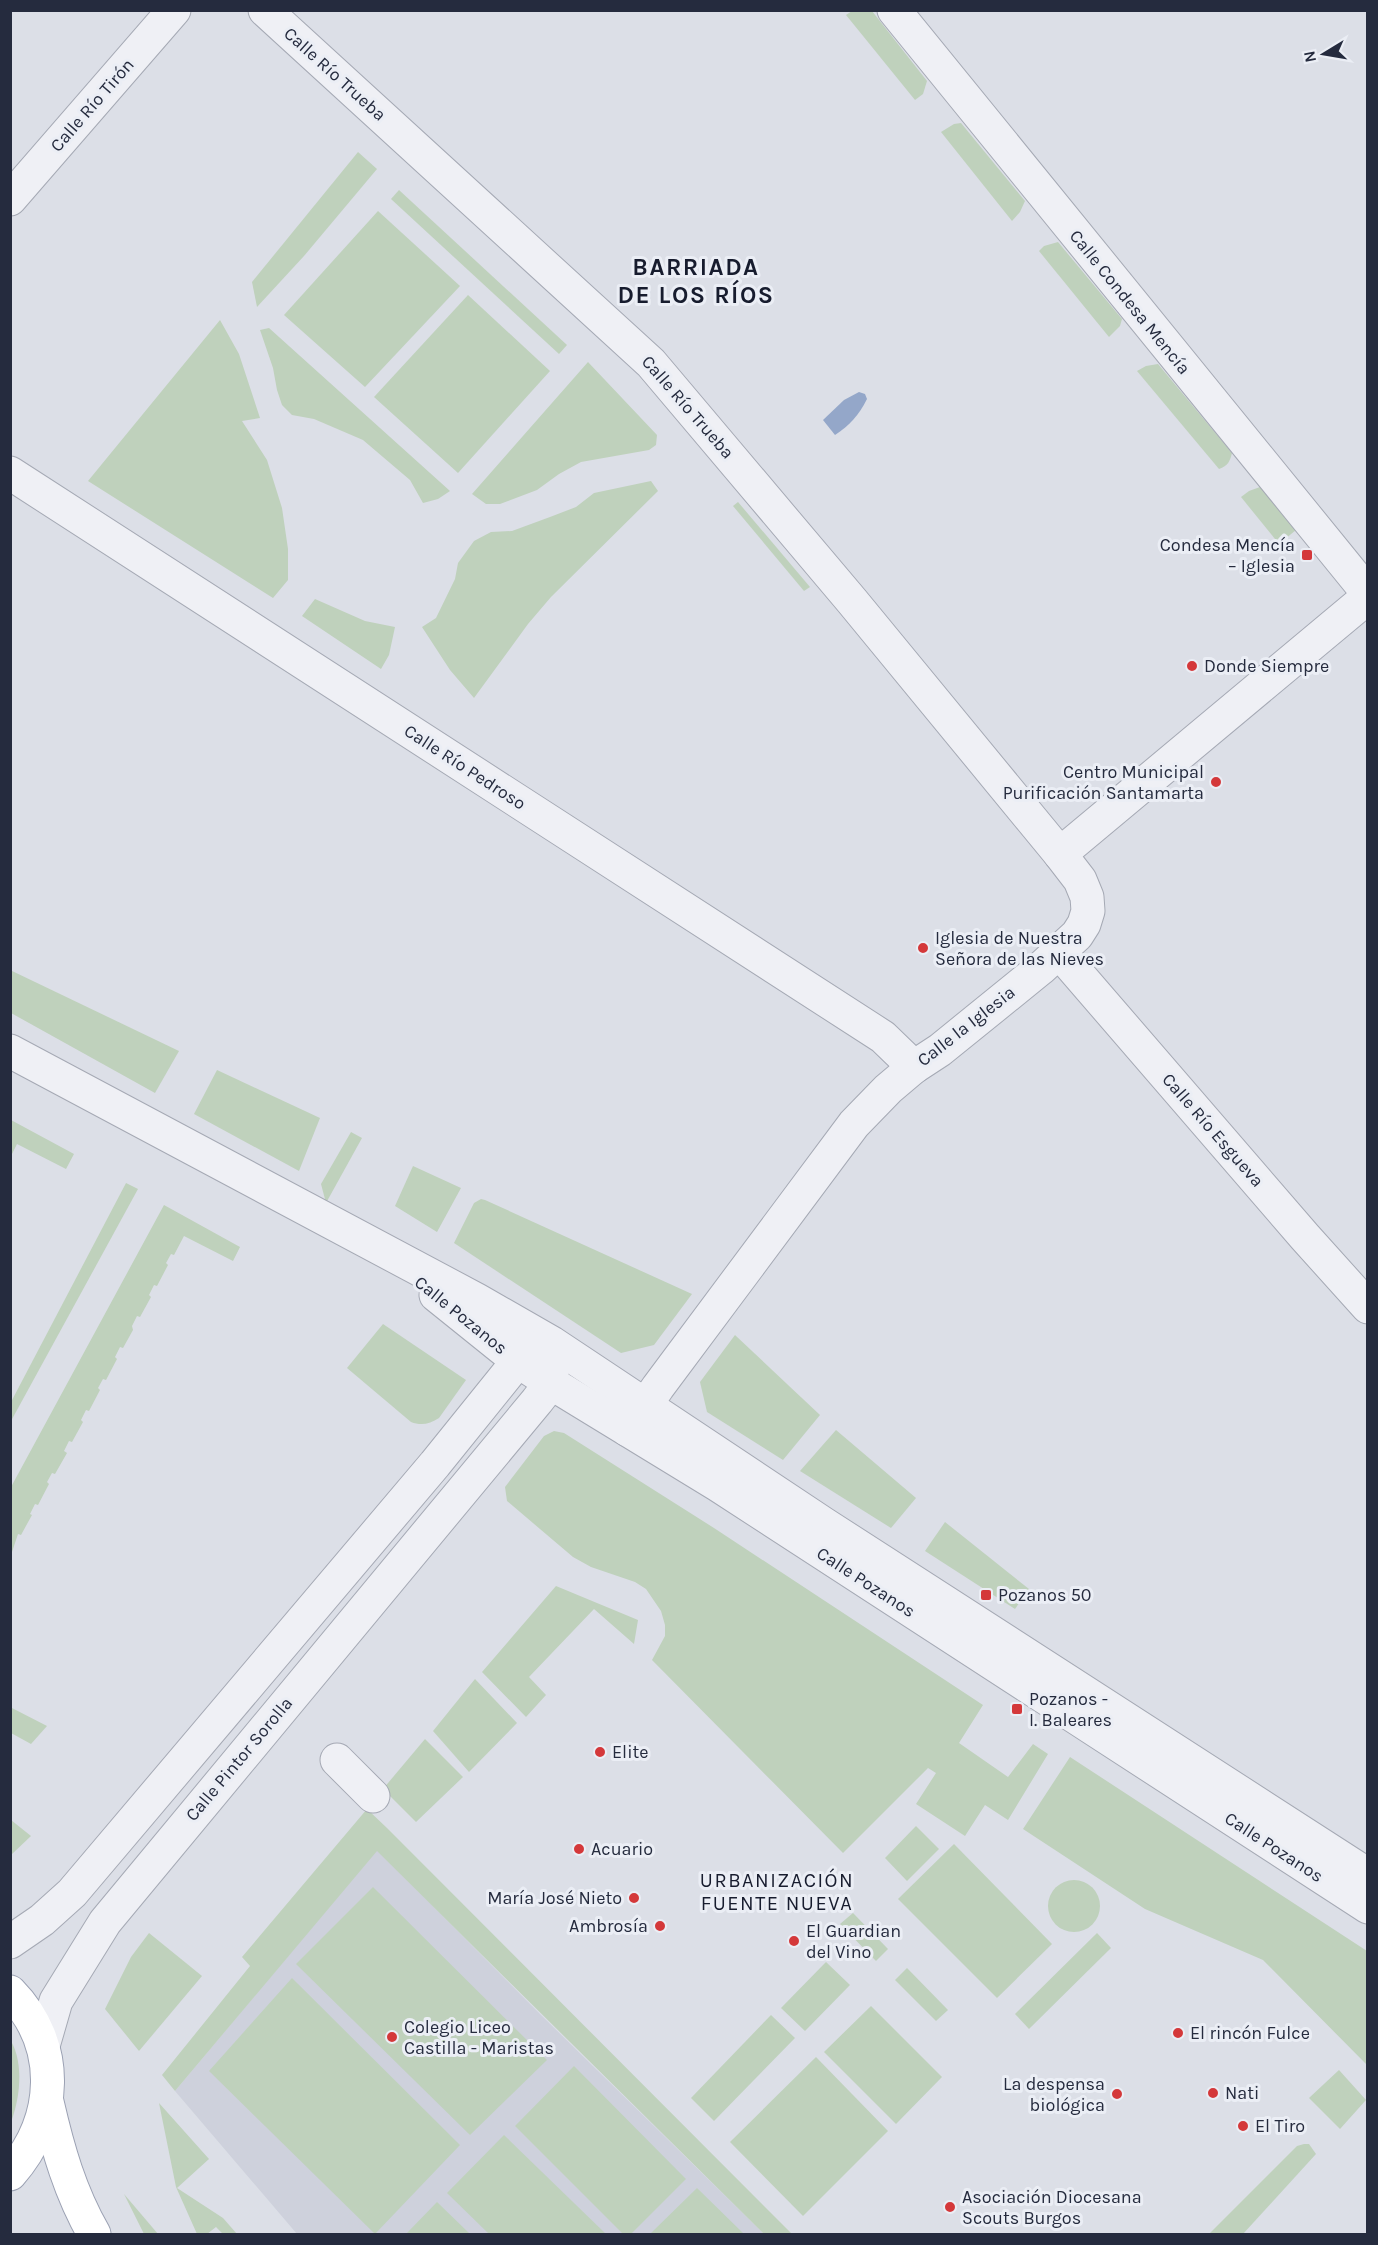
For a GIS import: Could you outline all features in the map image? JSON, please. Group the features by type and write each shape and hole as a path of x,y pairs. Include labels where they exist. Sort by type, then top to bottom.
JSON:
{"main road":[{"path":"10,1992 22,2004 34,2024 43,2046 48,2073 47,2101 38,2133 23,2160 10,2174"},
{"path":"47,2101 58,2153 79,2209 94,2235"}],"street":[{"name":"Calle Río Tirón","path":"16,180 174,10"},
{"name":"Calle Río Trueba","path":"265,10 651,363 852,601 1060,854"},
{"name":"Calle Condesa Mencía","path":"894,10 1368,595"},
{"name":"Calle Río Pedroso","path":"10,473 883,1037 914,1067"},
{"path":"1060,854 1368,595"},
{"name":"Calle la Iglesia","path":"637,1417 854,1124 888,1089 914,1067 940,1050 1077,935 1088,911 1087,897 1080,880 1060,854"},
{"name":"Calle Río Esgueva","path":"1059,952 1305,1238 1368,1307"},
{"name":"Calle Pozanos","path":"10,1051 374,1245 552,1343 718,1485 1368,1907"},
{"name":"Calle Pozanos","path":"374,1245 518,1361 551,1383 637,1417 824,1524 1368,1875"},
{"path":"10,1942 42,1920 72,1893 435,1464 518,1361 532,1349 552,1343 551,1383"},
{"name":"Calle Pintor Sorolla","path":"43,2046 56,2001 105,1922 465,1490 551,1383"},
{"path":"435,1464 465,1490"},
{"path":"337,1760 373,1796"}],"shaded area":[{"name":"Colegio Liceo Castilla - Maristas","path":"377,1850 764,2234 297,2234 175,2091"}],"green space":[{"path":"852,11 872,11 927,81 923,94 915,100 846,15"},
{"path":"961,123 1025,201 1020,212 1012,221 941,132 954,124"},
{"path":"358,152 377,169 304,256 257,307 252,282"},
{"path":"399,190 567,345 559,354 391,199"},
{"path":"378,211 460,286 365,387 284,315"},
{"path":"1058,242 1122,319 1120,326 1109,337 1039,251 1044,246"},
{"path":"468,295 550,371 458,473 374,397"},
{"path":"220,320 239,354 260,418 242,421 267,460 282,508 288,549 288,580 273,598 88,481"},
{"path":"269,328 450,491 438,499 423,503 410,480 363,440 314,419 292,415 282,405 260,330"},
{"path":"588,362 657,435 656,445 649,450 581,462 537,490 500,504 486,504 472,494"},
{"path":"1158,364 1232,453 1225,466 1219,469 1137,371 1146,366"},
{"path":"651,481 658,491 551,597 528,624 474,698 450,670 422,627 436,618 455,579 458,563 474,541 491,532 512,531 576,507 594,493"},
{"path":"1260,487 1296,530 1279,544 1241,497"},
{"path":"738,502 810,587 804,591 733,506"},
{"path":"315,599 365,621 395,627 389,655 381,669 302,616"},
{"path":"10,970 179,1051 155,1093 11,1013"},
{"path":"217,1070 320,1118 299,1171 194,1114"},
{"path":"11,1120 74,1154 66,1169 17,1144 11,1156"},
{"path":"351,1132 362,1138 326,1203 321,1184"},
{"path":"413,1166 461,1188 437,1232 395,1206"},
{"path":"126,1183 138,1189 11,1421 11,1402"},
{"path":"481,1199 692,1294 654,1345 621,1353 454,1243 474,1203"},
{"path":"164,1205 240,1247 233,1261 184,1236 174,1255 171,1254 166,1263 168,1265 157,1286 154,1285 149,1295 151,1297 140,1317 137,1316 132,1326 133,1330 123,1348 120,1347 115,1357 117,1359 106,1380 103,1379 98,1388 100,1390 89,1411 86,1410 81,1420 83,1422 72,1442 69,1441 64,1451 67,1453 55,1474 52,1473 47,1482 49,1484 38,1505 35,1504 21,1535 18,1534 11,1555 11,1487"},
{"path":"383,1324 466,1380 436,1420 422,1424 411,1422 347,1368"},
{"path":"735,1335 820,1415 783,1460 707,1412 700,1382"},
{"path":"836,1430 916,1498 891,1528 800,1471"},
{"path":"554,1431 564,1433 714,1528 983,1705 959,1743 1008,1777 1033,1744 1048,1754 1008,1820 985,1805 965,1836 916,1804 936,1773 928,1768 843,1853 652,1660 665,1636 665,1625 661,1611 646,1589 635,1582 591,1567 573,1557 507,1501 505,1487 544,1436"},
{"path":"945,1522 1029,1589 1015,1609 925,1551"},
{"path":"556,1586 638,1620 634,1644 594,1609 529,1677 546,1695 526,1717 482,1672"},
{"path":"475,1679 517,1723 469,1772 433,1731"},
{"path":"10,1707 47,1726 31,1744 11,1733"},
{"path":"425,1739 463,1777 416,1822 383,1789"},
{"path":"1070,1757 1367,1951 1367,2065 1263,1960 1145,1909 1023,1829"},
{"path":"367,1809 792,2234 764,2234 377,1851 175,2091 162,2075 250,1966 242,1957"},
{"path":"11,1820 31,1836 11,1855"},
{"path":"916,1826 939,1849 907,1881 885,1858"},
{"path":"954,1844 1052,1944 997,1998 898,1899"},
{"path":"1074,1880 1088,1884 1096,1892 1100,1906 1096,1920 1088,1928 1074,1932 1060,1928 1052,1920 1048,1906 1052,1892 1060,1884"},
{"path":"373,1887 547,2060 470,2135 296,1964"},
{"path":"853,1913 888,1949 876,1961 840,1924"},
{"path":"149,1933 202,1976 139,2051 105,2009 131,1957"},
{"path":"1097,1933 1111,1948 1029,2029 1015,2014"},
{"path":"826,1962 850,1985 805,2031 781,2008"},
{"path":"907,1968 948,2010 936,2021 895,1980"},
{"path":"292,1978 460,2145 375,2234 209,2071"},
{"path":"871,2006 942,2077 896,2124 824,2052"},
{"path":"771,2015 795,2038 714,2121 691,2098"},
{"path":"11,2041 18,2060 19,2081 17,2102 11,2122"},
{"path":"816,2057 888,2131 803,2216 730,2142"},
{"path":"574,2066 686,2179 631,2234 623,2234 515,2126"},
{"path":"1339,2070 1366,2100 1340,2129 1309,2098"},
{"path":"159,2103 209,2159 177,2188 223,2218 237,2234 223,2234 216,2227 207,2234 197,2234 176,2187"},
{"path":"504,2135 606,2234 489,2234 447,2193"},
{"path":"1309,2144 1316,2154 1243,2234 1209,2234 1297,2146"},
{"path":"697,2188 744,2234 650,2234"},
{"path":"124,2194 158,2234 144,2234"},
{"path":"437,2202 470,2234 406,2234"}],"water":[{"path":"859,392 865,394 867,399 864,405 854,419 835,435 823,420 844,400"}],"place":[{"name":"Condesa Mencía – Iglesia","path":"1307,555"},
{"name":"Donde Siempre","path":"1192,666"},
{"name":"Centro Municipal Purificación Santamarta","path":"1216,782"},
{"name":"Iglesia de Nuestra Señora de las Nieves","path":"923,948"},
{"name":"Pozanos 50","path":"986,1595"},
{"name":"Pozanos - I. Baleares","path":"1017,1709"},
{"name":"Elite","path":"600,1752"},
{"name":"Acuario","path":"579,1849"},
{"name":"María José Nieto","path":"634,1898"},
{"name":"Ambrosía","path":"660,1926"},
{"name":"El Guardian del Vino","path":"794,1941"},
{"name":"El rincón Fulce","path":"1178,2033"},
{"name":"Colegio Liceo Castilla - Maristas","path":"392,2037"},
{"name":"Nati","path":"1213,2093"},
{"name":"La despensa biológica","path":"1117,2094"},
{"name":"El Tiro","path":"1243,2126"},
{"name":"Asociación Diocesana Scouts Burgos","path":"950,2207"}],"district":[{"name":"BARRIADA DE LOS RÍOS","path":"696,281"},
{"name":"URBANIZACIÓN FUENTE NUEVA","path":"777,1892"}]}
